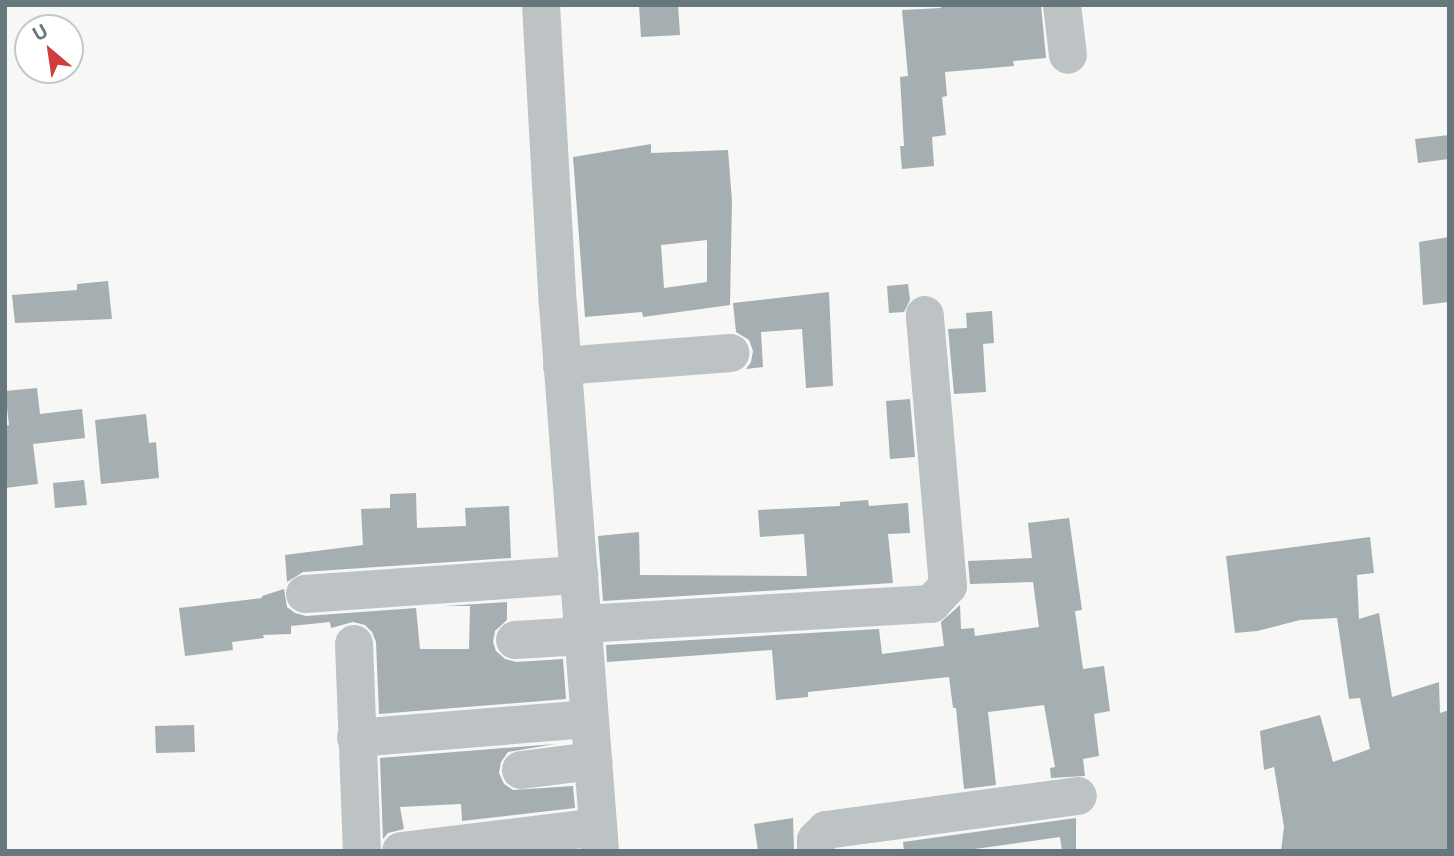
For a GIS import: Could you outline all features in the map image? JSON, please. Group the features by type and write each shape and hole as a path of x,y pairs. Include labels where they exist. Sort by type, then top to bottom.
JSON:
{"street":[{"path":"401,851 599,839 562,366 541,5"},
{"path":"1062,5 1068,55"},
{"path":"515,640 583,630 931,604 948,586 925,316"},
{"path":"562,366 731,353"},
{"path":"305,594 579,575"},
{"path":"354,644 362,851"},
{"path":"356,738 589,719"},
{"path":"521,770 593,761"},
{"path":"816,851 816,840 826,830 1078,796"}],"building":[{"path":"639,5 678,5 680,35 641,37"},
{"path":"941,5 1041,5 1046,58 1013,61 1014,66 945,72 947,96 942,97 946,135 932,137 934,166 902,169 900,146 904,146 900,77 908,76 902,10 941,8"},
{"path":"1449,135 1449,159 1418,163 1415,139"},
{"path":"651,144 651,153 728,150 732,201 730,305 643,317 642,312 585,317 573,157","holes":["707,240 707,282 664,288 661,245"]},
{"path":"1449,237 1449,302 1423,305 1419,242"},
{"path":"108,281 112,319 15,323 12,295 77,290 77,284"},
{"path":"908,284 910,300 904,312 889,313 887,286"},
{"path":"829,292 833,386 806,388 802,329 761,332 763,367 746,369 751,362 753,351 749,340 736,332 733,303"},
{"path":"992,311 994,343 983,344 986,392 954,394 948,329 967,328 966,313"},
{"path":"37,388 40,414 82,409 85,438 33,444 38,484 5,488 5,426 9,425 5,391"},
{"path":"910,399 915,457 890,459 886,401"},
{"path":"146,414 149,443 156,442 159,478 101,484 95,420"},
{"path":"84,480 87,505 55,508 53,483"},
{"path":"416,493 417,528 466,526 465,508 509,506 511,558 303,572 287,582 285,555 363,545 361,509 390,508 390,494"},
{"path":"868,500 869,506 908,503 910,533 888,534 893,583 603,601 598,536 639,532 640,575 807,576 804,534 760,537 758,510 840,506 840,502"},
{"path":"1069,518 1082,610 1075,611 1083,669 1104,666 1110,711 1094,714 1099,756 1083,759 1085,776 1051,778 1050,768 1055,767 1044,705 988,712 996,785 964,789 956,708 953,708 949,677 808,692 808,697 776,700 772,650 607,662 606,645 879,629 882,654 944,646 941,622 960,605 961,629 974,628 975,636 1039,627 1033,582 970,584 968,561 1032,558 1028,523"},
{"path":"1370,537 1374,573 1357,575 1359,619 1379,613 1392,697 1439,682 1440,713 1449,710 1449,851 1281,851 1284,827 1274,767 1264,770 1260,731 1320,715 1333,762 1370,749 1360,698 1349,699 1337,618 1300,620 1257,631 1235,633 1226,556"},
{"path":"284,589 287,607 306,616 416,608 420,649 469,649 470,606 445,606 507,602 507,620 495,631 493,642 496,651 505,659 516,662 563,659 566,699 379,714 376,642 365,625 353,622 331,628 330,622 291,626 291,634 263,635 264,638 232,642 233,650 185,656 179,608 262,598"},
{"path":"194,725 195,752 156,753 155,726"},
{"path":"555,744 508,752 501,762 499,773 504,784 513,790 573,786 575,808 462,821 461,804 400,807 404,829 388,833 383,839 380,758"},
{"path":"793,818 794,851 758,851 754,824"},
{"path":"1076,818 1076,851 1062,851 1060,837 960,851 904,851 903,842"}]}
